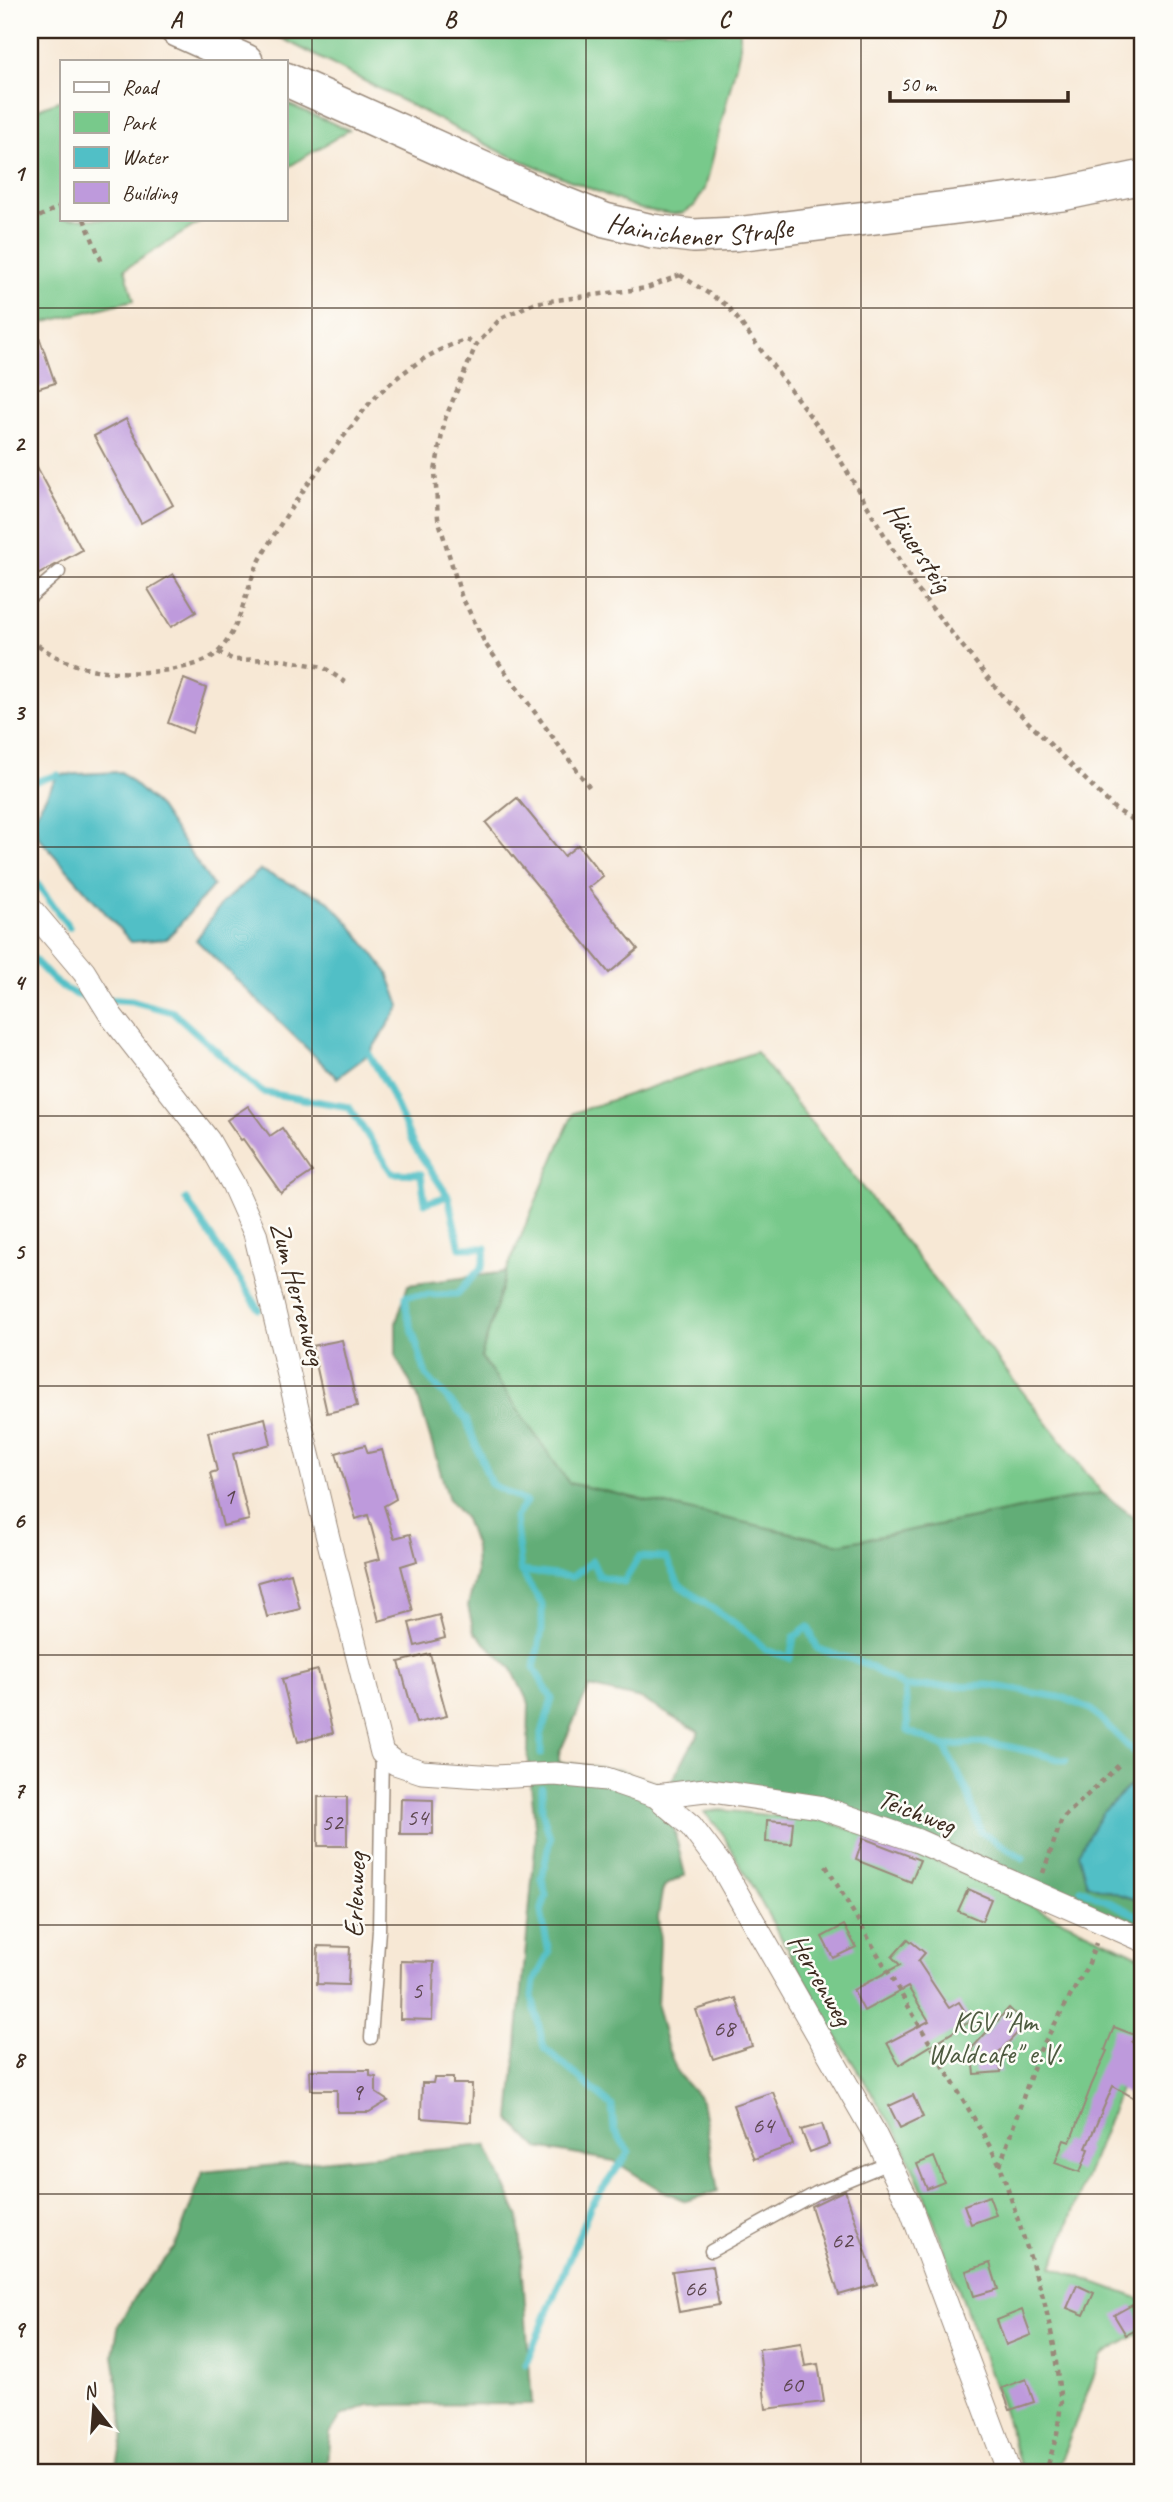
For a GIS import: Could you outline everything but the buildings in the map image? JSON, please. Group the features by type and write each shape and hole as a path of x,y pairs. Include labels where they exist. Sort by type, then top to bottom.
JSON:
{"main road":[{"path":"177,30 244,60"},
{"name":"Hainichener Straße","path":"287,80 542,195 605,220 652,231 693,236 736,234 1062,194 1143,177"}],"street":[{"name":"Zum Herrenweg","path":"30,908 84,972 112,1017 208,1140 233,1184 255,1233 382,1753"},
{"name":"Herrenweg","path":"382,1753 395,1763 422,1772 495,1777 555,1774 606,1779 656,1796 691,1825 722,1867 889,2163 910,2206 1009,2472"},
{"name":"Teichweg","path":"656,1796 705,1790 819,1807 918,1841 1143,1941"}],"lane":[{"path":"30,597 59,572"},
{"name":"Erlenweg","path":"371,2038 379,1930 382,1753"},
{"path":"711,2251 816,2193 889,2163"}],"path":[{"path":"30,221 60,206"},
{"path":"84,220 103,265"},
{"name":"Häuersteig","path":"476,345 501,318 534,303 647,288 680,275 728,306 831,444 915,587 1005,699 1115,808 1143,826"},
{"path":"30,639 51,654 77,666 111,673 150,672 183,667 218,652 241,617 256,568 274,532 376,396 416,364 453,344 467,340 476,345 446,419 435,471 438,518 461,595 486,645 589,787"},
{"path":"218,652 234,660 277,659 323,667 349,685"},
{"path":"1037,1894 1047,1857 1062,1819 1119,1765"},
{"path":"826,1866 1000,2165 1044,2300 1054,2346 1061,2403 1057,2434 1046,2472"},
{"path":"1000,2165 1038,2054 1089,1963 1102,1922"}],"green space":[{"path":"266,30 740,30 740,48 705,189 694,206 683,213 672,214 640,209 501,152"},
{"path":"60,100 60,220 203,220 125,269 134,300 30,326 30,112"},
{"path":"287,104 349,130 287,168"},
{"path":"756,1052 1102,1493 840,1544 568,1483 481,1357 506,1272 573,1113"},
{"path":"506,1272 481,1357 569,1483 840,1544 1102,1493 1143,1524 1143,1773 1102,1813 1087,1884 1143,1902 1143,1931 821,1800 678,1799 673,1825 685,1875 665,1886 662,1892 658,1917 660,1942 657,2006 667,2046 678,2074 702,2101 718,2191 686,2201 659,2189 614,2161 538,2148 510,2120 536,1837 528,1753 529,1704 512,1669 474,1632 468,1606 476,1574 475,1547 465,1519 449,1500 417,1395 396,1357 396,1323 408,1285","holes":["589,1687 641,1699 699,1732 669,1786 619,1770 559,1762 559,1754"]},
{"name":"KGV \"Am Waldcafe\" e.V.","path":"720,1810 826,1821 916,1852 1143,1958 1143,2029 1052,2267 1143,2300 1143,2331 1102,2355 1056,2472 1022,2472 1003,2409 924,2194 901,2140 838,2039 721,1831 704,1812"},
{"path":"486,2145 519,2217 532,2404 369,2405 341,2416 330,2433 326,2472 115,2472 124,2434 113,2354 119,2324 141,2287 175,2248 203,2172"}],"water":[{"path":"121,772 159,807 213,886 167,939 131,942 39,838 33,819 58,775"},
{"path":"260,870 326,899 388,973 400,1006 369,1054 337,1078 196,940 222,903"},
{"path":"1143,1773 1143,1902 1087,1884 1078,1853 1102,1813"}],"waterway":[{"path":"30,783 58,775"},
{"path":"30,874 69,927"},
{"path":"30,955 50,977 66,989 74,994 93,998"},
{"path":"105,999 132,1001 173,1012 262,1092 349,1107 392,1173 421,1174 425,1203 448,1196 460,1248 486,1248 482,1267 457,1294 406,1296 407,1313 426,1375 466,1419 491,1484 526,1502 515,1517 521,1571 542,1605 542,1630 534,1668 552,1699 541,1736 541,1754"},
{"path":"369,1054 388,1087 413,1144 448,1196"},
{"path":"186,1199 259,1309"},
{"path":"521,1571 572,1577 592,1561 599,1576 624,1582 639,1557 666,1558 679,1585 747,1632 766,1650 790,1658 794,1637 808,1627 818,1649 861,1662 905,1687 908,1731 945,1747 967,1791 981,1832 1023,1858"},
{"path":"905,1687 988,1685 1064,1698 1092,1710 1143,1761"},
{"path":"945,1747 991,1744 1066,1761"},
{"path":"526,2364 591,2205 629,2152 614,2130 612,2106 544,2048 532,1996 534,1982 549,1953 541,1912 546,1896 542,1879 550,1838 542,1810 542,1788"},
{"path":"1081,1889 1143,1918"}]}
